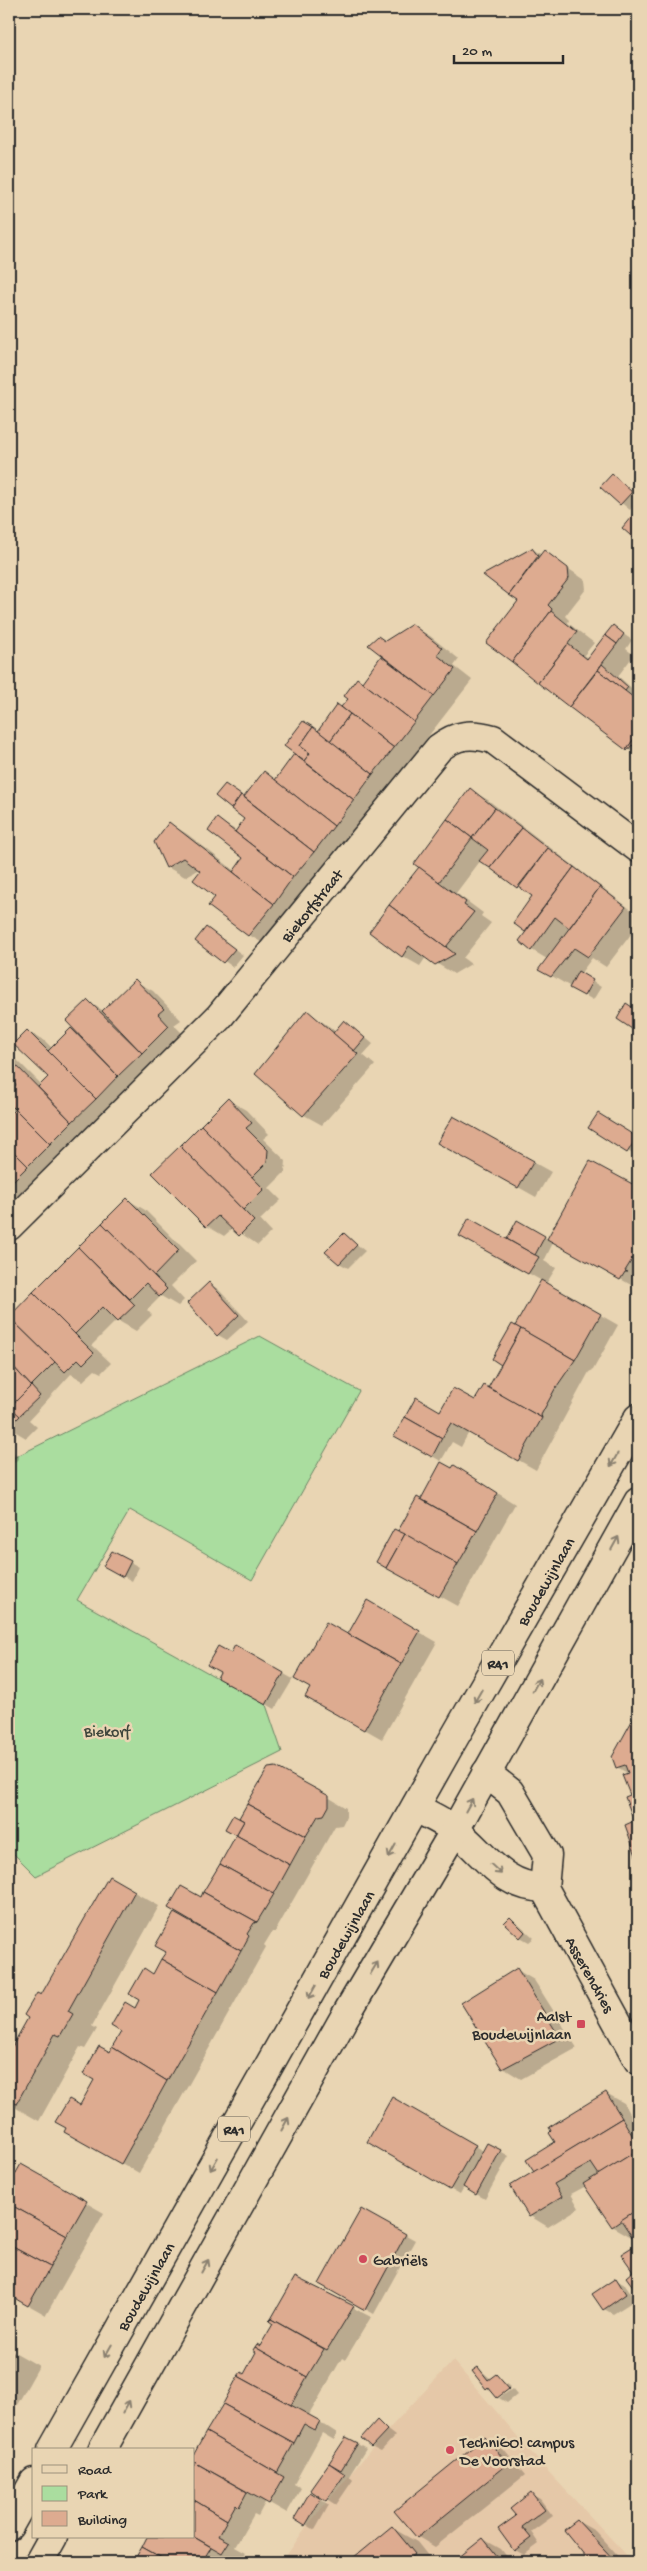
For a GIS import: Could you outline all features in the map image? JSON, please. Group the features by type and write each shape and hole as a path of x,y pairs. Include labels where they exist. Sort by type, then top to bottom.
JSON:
{"main road":[{"name":"Biekorfstraat","path":"9,1226 219,1018 439,748 450,740 463,734 480,735 493,739 638,848"},
{"name":"Boudewijnlaan","path":"53,2448 638,1418"},
{"name":"R41","path":"103,2448 344,2018 455,1830 638,1502"},
{"path":"416,1808 455,1830 506,1877 526,1888 544,1888 547,1872 547,1855 510,1792 486,1773"},
{"name":"Asserendries","path":"544,1888 638,2060"},
{"path":"9,2526 32,2486"},
{"path":"39,2562 52,2538"}],"shaded area":[{"name":"TechniGO! campus De Voorstad","path":"453,2361 543,2466 633,2562 282,2562 306,2527 385,2433"}],"green space":[{"name":"Biekorf","path":"260,1336 359,1391 252,1580 130,1510 77,1600 266,1705 282,1752 36,1876 9,1849 9,1584 11,1582 9,1578 9,1460"}],"building":[{"path":"612,474 632,492 620,505 600,487"},
{"path":"636,511 638,513 638,542 622,528"},
{"path":"532,548 538,556 509,595 483,575"},
{"path":"544,550 568,568 569,578 548,605 552,609 551,611 512,662 486,643 518,601 509,595"},
{"path":"551,611 577,632 538,683 512,662"},
{"path":"412,624 442,648 437,655 455,669 434,696 368,645 378,636 385,641"},
{"path":"613,625 624,634 617,644 605,635"},
{"path":"605,635 617,644 569,707 538,683 568,644 587,659"},
{"path":"381,656 434,696 414,722 362,682"},
{"path":"602,664 628,687 625,691 598,670"},
{"path":"598,670 638,701 638,733 626,750 569,707"},
{"path":"357,678 414,722 394,748 341,707 348,699 344,696"},
{"path":"337,704 350,714 330,741 318,731"},
{"path":"350,714 394,748 373,774 330,741"},
{"path":"303,721 313,727 300,746 310,753 304,761 284,746"},
{"path":"313,727 373,774 354,800 304,761 310,753 300,746"},
{"path":"638,733 638,757 637,749 632,745 626,750"},
{"path":"294,754 354,800 334,826 275,780"},
{"path":"264,771 334,826 314,852 244,797"},
{"path":"225,784 241,795 231,809 215,796"},
{"path":"470,788 495,808 472,838 447,819"},
{"path":"241,795 314,852 293,877 235,832 244,819 231,809"},
{"path":"495,808 522,828 490,868 479,861 488,850 472,838"},
{"path":"217,818 293,877 274,904 233,872 243,858 208,831"},
{"path":"447,819 472,838 439,882 414,864"},
{"path":"169,822 274,904 248,936 208,906 215,897 193,880 200,871 183,858 166,868 154,842"},
{"path":"522,828 548,848 517,888 490,868"},
{"path":"548,848 574,867 525,932 513,923 532,896 519,887"},
{"path":"419,867 466,902 464,905 474,912 446,947 389,905"},
{"path":"574,867 600,887 569,928 555,917 531,951 519,941"},
{"path":"600,887 626,907 588,957 574,948 551,977 538,970"},
{"path":"389,905 455,954 435,965 409,946 402,957 369,932"},
{"path":"206,927 235,949 223,963 195,941"},
{"path":"578,971 593,980 584,996 569,988"},
{"path":"135,979 164,1009 158,1014 169,1026 142,1053 102,1011"},
{"path":"88,1000 142,1053 118,1076 66,1021"},
{"path":"626,1003 638,1011 638,1033 617,1019"},
{"path":"307,1010 358,1054 303,1116 255,1074"},
{"path":"344,1020 365,1038 354,1051 333,1033"},
{"path":"71,1028 118,1076 96,1099 48,1051"},
{"path":"27,1030 96,1099 72,1122 38,1087 48,1077 13,1044"},
{"path":"9,1058 72,1122 50,1144 9,1103 9,1092 16,1085 9,1077"},
{"path":"228,1098 252,1123 246,1128 268,1150 267,1162 252,1177 201,1125"},
{"path":"15,1109 50,1144 28,1166 9,1147 9,1115"},
{"path":"598,1113 637,1137 627,1153 588,1128"},
{"path":"453,1116 534,1161 518,1188 437,1143"},
{"path":"201,1125 264,1189 243,1210 180,1146"},
{"path":"180,1146 254,1221 239,1236 218,1216 206,1227 152,1173"},
{"path":"9,1147 28,1166 9,1185"},
{"path":"590,1161 638,1187 638,1236 634,1243 638,1250 625,1271 628,1272 625,1272 620,1280 547,1239"},
{"path":"127,1198 179,1250 154,1276 102,1223"},
{"path":"469,1218 539,1257 528,1274 459,1236"},
{"path":"517,1220 545,1236 535,1255 507,1239"},
{"path":"102,1223 167,1289 159,1297 146,1283 130,1299 78,1247"},
{"path":"344,1233 357,1245 339,1264 325,1252"},
{"path":"78,1247 135,1305 117,1322 102,1307 75,1334 33,1292"},
{"path":"541,1280 601,1314 575,1360 515,1326"},
{"path":"209,1282 239,1315 217,1336 187,1303"},
{"path":"33,1292 94,1353 83,1364 78,1359 65,1372 9,1317"},
{"path":"9,1317 55,1362 31,1386 9,1362"},
{"path":"512,1324 521,1329 501,1365 492,1359"},
{"path":"521,1329 575,1360 555,1389 541,1415 542,1418 488,1388"},
{"path":"9,1362 31,1386 10,1407 9,1406"},
{"path":"484,1385 542,1418 518,1461 451,1423 442,1438 405,1417 416,1397 440,1411 453,1388 475,1400"},
{"path":"31,1386 40,1396 19,1416 10,1407"},
{"path":"9,1406 20,1416 9,1427"},
{"path":"405,1417 442,1438 432,1457 394,1436"},
{"path":"441,1462 452,1468 454,1465 498,1493 477,1531 421,1499"},
{"path":"417,1497 477,1531 458,1564 398,1531"},
{"path":"394,1529 405,1534 386,1568 376,1562"},
{"path":"405,1534 458,1564 439,1597 386,1568"},
{"path":"112,1551 131,1561 123,1577 103,1566"},
{"path":"367,1600 420,1631 401,1664 348,1634"},
{"path":"326,1622 401,1664 364,1730 305,1697 310,1688 294,1679"},
{"path":"235,1645 284,1673 266,1705 217,1678 220,1672 207,1665 218,1646 231,1653"},
{"path":"638,1710 638,1822 635,1823 625,1797 630,1795 622,1775 628,1773 625,1765 616,1768 612,1757"},
{"path":"276,1767 329,1796 329,1806 324,1815 318,1816 306,1836 247,1804 268,1768"},
{"path":"247,1804 306,1836 290,1865 236,1835 244,1821 239,1818"},
{"path":"233,1815 244,1821 236,1835 225,1829"},
{"path":"634,1821 635,1823 638,1822 638,1861 625,1825"},
{"path":"236,1835 290,1865 274,1894 220,1864"},
{"path":"220,1864 274,1894 257,1922 203,1892"},
{"path":"109,1876 135,1891 68,2011 73,2014 60,2036 55,2034 14,2108 9,2105 9,2052 28,2018 24,2015 37,1993 41,1995"},
{"path":"181,1886 201,1897 203,1892 257,1922 254,1923 247,1934 249,1936 241,1951 168,1908"},
{"path":"174,1913 241,1951 218,1992 161,1959 166,1952 155,1946"},
{"path":"510,1917 525,1932 520,1938 504,1923"},
{"path":"161,1959 218,1992 167,2081 112,2047 121,2032 111,2026 125,2002 135,2008 139,2000 129,1994 144,1968 153,1974"},
{"path":"517,1968 560,2038 502,2069 461,2003"},
{"path":"99,2046 110,2052 112,2047 167,2081 121,2164 64,2132 66,2128 55,2122 69,2099 80,2105 94,2080 83,2074"},
{"path":"606,2092 622,2118 534,2172 526,2160 555,2142 549,2133 551,2131 549,2127"},
{"path":"392,2097 476,2145 450,2190 367,2142"},
{"path":"622,2118 638,2145 638,2150 599,2175 591,2163 554,2184 562,2197 529,2217 510,2186"},
{"path":"487,2143 501,2150 476,2195 463,2187"},
{"path":"638,2150 638,2209 612,2227 583,2184"},
{"path":"21,2164 87,2201 67,2236 9,2204 9,2185"},
{"path":"11,2205 67,2236 50,2267 9,2245 9,2209"},
{"name":"Gabriëls","path":"361,2209 406,2234 365,2310 319,2284"},
{"path":"638,2209 637,2292 626,2277 633,2271 621,2254 637,2244 621,2220"},
{"path":"9,2245 50,2267 28,2306 9,2295"},
{"path":"295,2277 354,2306 327,2350 271,2319"},
{"path":"616,2278 626,2294 603,2310 592,2294"},
{"path":"271,2319 324,2349 307,2377 255,2347 257,2344 260,2346 273,2324 269,2321"},
{"path":"255,2347 307,2377 291,2405 238,2376 241,2372 244,2374 256,2352 253,2350"},
{"path":"478,2367 488,2380 496,2374 509,2389 497,2398 488,2387 486,2389 472,2371"},
{"path":"238,2376 320,2421 315,2430 304,2424 294,2443 223,2404"},
{"path":"223,2404 294,2443 277,2473 206,2432"},
{"path":"377,2420 387,2430 371,2447 361,2438"},
{"path":"206,2432 284,2477 269,2504 195,2463 195,2452"},
{"path":"346,2437 358,2443 341,2470 329,2463"},
{"path":"485,2437 508,2464 417,2538 394,2511"},
{"path":"195,2463 247,2492 239,2507 236,2504 227,2520 195,2501"},
{"path":"329,2463 345,2474 326,2501 310,2490"},
{"path":"310,2492 321,2499 305,2526 294,2519"},
{"path":"531,2492 545,2510 522,2527 531,2538 514,2551 498,2529 516,2516 510,2509"},
{"path":"195,2501 227,2520 218,2536 229,2542 222,2553 195,2538"},
{"path":"577,2520 616,2562 590,2562 564,2530"},
{"path":"392,2526 415,2554 405,2562 348,2562"},
{"path":"146,2538 195,2538 211,2547 202,2562 169,2562 142,2547"},
{"path":"483,2538 502,2562 453,2562"},
{"path":"142,2547 169,2562 133,2562"}],"place":[{"name":"Aalst Boudewijnlaan","path":"581,2024"},
{"name":"Gabriëls","path":"363,2259"},
{"name":"TechniGO! campus De Voorstad","path":"450,2450"}]}
